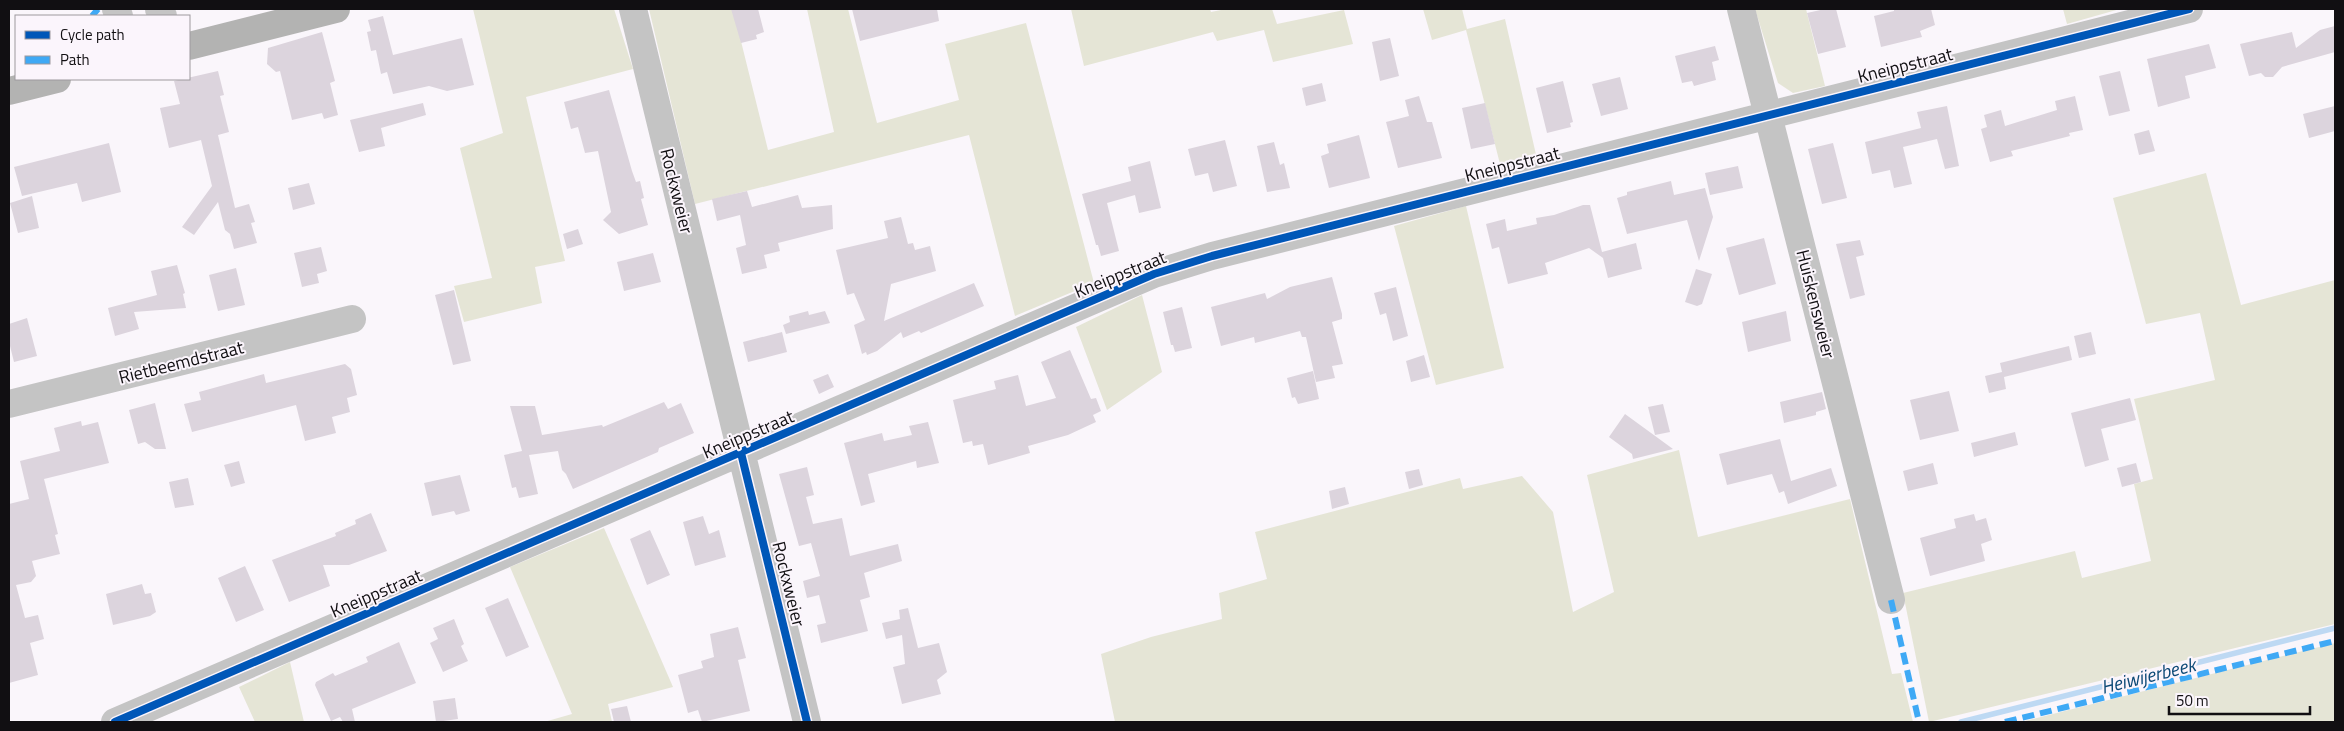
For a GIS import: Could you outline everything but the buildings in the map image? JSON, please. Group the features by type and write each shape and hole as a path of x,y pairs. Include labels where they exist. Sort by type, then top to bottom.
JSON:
{"main road":[{"path":"190,46 336,9"},
{"path":"9,91 53,80"}],"street":[{"name":"Rockxweier","path":"633,9 807,722"},
{"name":"Huiskensweier","path":"1741,9 1891,600"},
{"name":"Kneippstraat","path":"115,722 1154,274 1212,256 2190,9"},
{"name":"Rietbeemdstraat","path":"9,404 352,319"}],"shaded area":[{"path":"473,9 614,9 633,69 526,97 565,261 535,267 542,303 464,322 454,286 492,278 460,148 503,133"},
{"path":"649,9 733,9 768,150 834,132 807,9 848,9 877,123 959,100 945,44 1026,23 1094,283 1015,316 969,135 695,204"},
{"path":"1071,9 1210,9 1211,12 1226,9 1272,9 1277,24 1344,10 1353,44 1273,62 1264,30 1217,41 1213,32 1084,66"},
{"path":"1423,9 1462,9 1467,29 1505,19 1537,159 1501,168 1466,30 1432,40"},
{"path":"1755,9 1806,9 1825,86 1793,93 1778,83"},
{"path":"2063,9 2120,9 2067,24"},
{"path":"2206,173 2241,305 2335,280 2335,624 1929,722 1903,593 2075,551 2082,578 2151,561 2134,484 2153,479 2134,399 2215,380 2200,313 2146,324 2113,198"},
{"path":"1466,206 1504,368 1436,385 1394,226"},
{"path":"1142,295 1162,372 1107,410 1076,327"},
{"path":"1679,450 1698,537 1850,499 1892,674 1901,673 1913,722 1115,722 1101,654 1151,637 1222,619 1219,593 1267,579 1255,532 1460,478 1463,489 1522,476 1553,512 1573,612 1614,592 1587,475"},
{"path":"604,528 673,687 608,704 612,722 544,722 572,714 510,567"},
{"path":"2335,643 2335,722 2021,722"},
{"path":"290,662 304,722 255,722 239,687"}],"waterway":[{"name":"Heiwijerbeek","path":"1961,722 2335,628"}],"marked path":[{"path":"93,15 98,9"},
{"path":"1891,600 1919,722"},
{"path":"2005,722 2335,641"}],"cycle path":[{"path":"115,722 1154,274 1212,256 2189,9"},
{"path":"741,453 807,722"}]}
